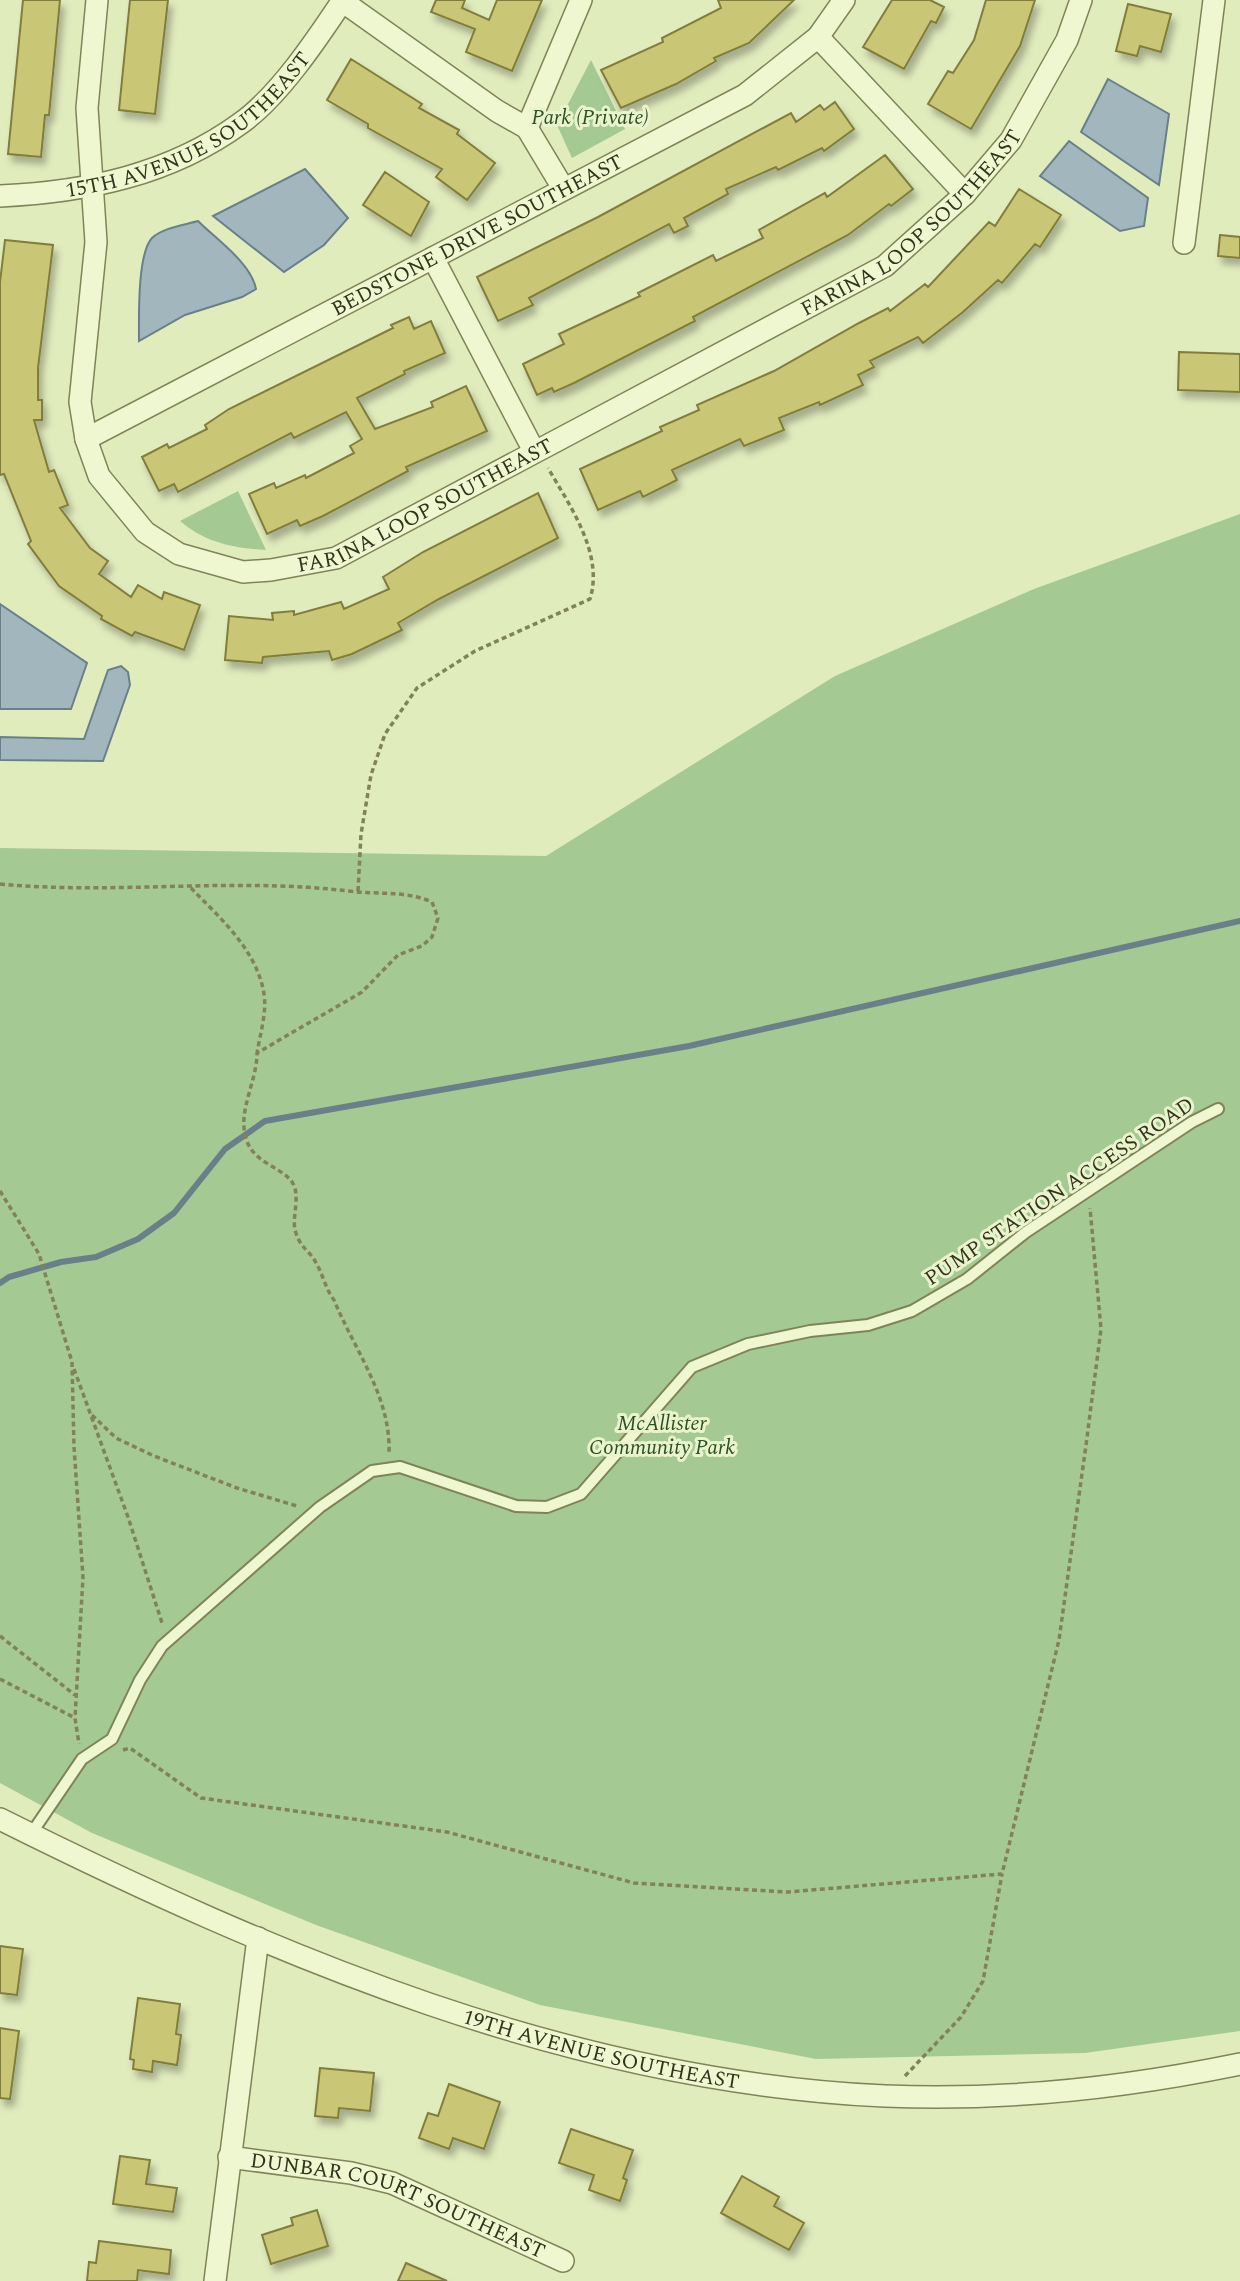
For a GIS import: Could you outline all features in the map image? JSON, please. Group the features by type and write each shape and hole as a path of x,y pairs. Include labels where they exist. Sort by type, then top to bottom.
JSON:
{"street":[{"name":"FARINA LOOP SOUTHEAST","path":"97,0 87,107 96,242 80,402 86,439 99,476 145,532 179,554 243,572 271,570 336,558 885,266 965,194 1011,139 1041,91 1067,40 1081,0"},
{"path":"527,128 581,0"},
{"name":"BEDSTONE DRIVE SOUTHEAST","path":"86,439 745,95 818,37 844,0"},
{"path":"1184,243 1214,0"},
{"name":"15TH AVENUE SOUTHEAST","path":"0,196 59,193 93,187 152,170 191,153 242,122 273,93 342,1"},
{"path":"342,1 497,111 527,128 563,188"},
{"path":"818,37 965,194"},
{"path":"433,258 534,451"},
{"name":"19TH AVENUE SOUTHEAST","path":"0,1819 258,1938 353,1977 469,2017 575,2049 698,2074 817,2091 886,2096 1035,2094 1139,2082 1240,2064"},
{"path":"215,2281 258,1938"},
{"name":"DUNBAR COURT SOUTHEAST","path":"229,2157 351,2173 392,2183 563,2261"}],"lane":[{"name":"PUMP STATION ACCESS ROAD","path":"391,1468 400,1467 516,1506 547,1507 581,1494 692,1367 748,1344 810,1331 868,1325 912,1311 968,1279 1026,1232 1192,1122 1218,1109"},
{"path":"31,1835 82,1759 112,1739 140,1680 168,1641 316,1510 372,1471 391,1468"}],"path":[{"path":"358,891 361,834 371,775 385,734 417,688 475,652 590,599 596,582 593,562 583,532 547,465 534,451"},
{"path":"0,884 71,889 304,886 402,893 432,902 438,918 432,937 422,946 398,956 362,992 257,1053"},
{"path":"191,888 236,936 258,974 265,996 257,1068 243,1130 257,1157 291,1181 295,1193 295,1228 304,1251 314,1258 325,1288 334,1300 378,1390 389,1433 391,1468"},
{"path":"0,1191 39,1254 72,1363 168,1641"},
{"path":"886,2096 961,2017 983,1981 1002,1874 1059,1640 1100,1342 1088,1192"},
{"path":"72,1363 74,1447 83,1577 75,1718 82,1759"},
{"path":"91,1414 116,1438 154,1456 237,1488 316,1510"},
{"path":"0,1636 76,1696"},
{"path":"0,1679 75,1718"},
{"path":"118,1751 130,1748 201,1798 447,1832 634,1882 789,1892 1002,1874"}],"green space":[{"name":"Park (Private)","path":"591,60 625,129 572,158 557,125"},
{"path":"238,491 266,550 220,543 200,535 180,521"},
{"name":"McAllister Community Park","path":"1240,514 1240,2031 1085,2053 816,2059 540,2005 316,1925 92,1833 0,1783 0,848 546,856 835,676 1034,589"}],"water":[{"path":"1108,79 1169,114 1159,185 1081,132"},
{"path":"1069,141 1148,198 1144,226 1120,231 1040,176"},
{"path":"305,169 348,218 324,245 284,272 213,216"},
{"path":"198,221 240,261 253,279 256,289 242,297 185,315 139,341 141,272 147,246 152,238 161,232"},
{"path":"0,604 87,663 71,709 0,709"},
{"path":"121,666 128,672 130,685 103,761 0,760 0,737 84,739 108,670"}],"building":[{"path":"23,0 60,0 49,115 45,115 41,157 8,154"},
{"path":"130,0 168,0 155,114 119,110"},
{"path":"436,0 465,0 462,8 489,20 497,0 542,0 512,71 466,52 475,29 431,12"},
{"path":"718,0 794,0 749,43 714,58 716,61 676,84 621,108 601,70 663,42 662,38 721,8"},
{"path":"892,0 930,0 944,7 936,23 931,21 904,69 863,47"},
{"path":"986,0 1035,0 1020,46 971,129 928,104 948,71 953,73 974,40"},
{"path":"1128,4 1171,14 1161,52 1140,46 1137,56 1116,51"},
{"path":"351,59 422,104 419,108 459,130 457,134 495,163 467,200 436,177 442,169 368,128 368,124 327,100"},
{"path":"835,102 854,129 824,151 822,148 778,170 776,167 726,189 728,194 684,218 688,226 674,233 669,224 529,298 533,305 498,321 477,277 598,217 791,113 796,122 820,105 824,110"},
{"path":"885,155 913,189 891,206 889,204 848,235 693,317 695,321 574,383 554,392 552,388 537,395 523,364 564,344 559,334 640,296 638,293 713,255 716,261 763,238 759,230 825,193 827,197"},
{"path":"385,172 429,202 411,236 363,205"},
{"path":"1019,189 1061,215 1040,247 1035,244 1002,283 998,280 923,343 918,337 870,361 874,367 858,375 863,385 820,405 819,402 779,418 784,430 744,446 740,439 672,470 677,480 643,497 640,491 598,510 580,469 662,431 660,427 699,410 697,405 774,371 888,308 890,311 925,284 928,287 989,222 995,226"},
{"path":"1220,235 1240,237 1240,258 1218,256"},
{"path":"5,240 53,245 38,368 38,400 42,400 42,420 34,420 49,472 54,470 68,505 60,508 90,548 108,561 99,574 131,597 138,585 162,599 164,592 200,605 184,650 135,632 132,636 101,619 102,616 59,586 28,544 31,541 4,474 0,475 0,282"},
{"path":"409,317 414,329 431,321 445,353 404,371 405,374 357,398 375,429 433,407 431,402 466,386 487,431 406,467 408,471 323,516 300,526 297,520 267,534 249,494 274,483 276,488 305,475 306,478 354,453 350,446 362,439 346,412 294,438 291,433 178,492 174,484 159,491 142,457 167,444 169,448 207,429 205,425 229,409 393,328 391,325"},
{"path":"1179,352 1240,354 1240,392 1178,390"},
{"path":"538,493 558,538 398,623 402,630 352,654 332,660 329,651 263,657 262,663 225,660 229,616 273,620 272,613 294,611 294,615 341,602 344,609 389,589 383,577 423,552"},
{"path":"0,1946 23,1949 17,1995 0,1993"},
{"path":"138,1998 180,2004 176,2034 181,2035 177,2065 153,2061 152,2072 133,2069 134,2060 130,2059"},
{"path":"0,2028 19,2031 10,2099 0,2098"},
{"path":"320,2068 374,2073 370,2111 339,2108 338,2118 315,2116"},
{"path":"449,2084 500,2102 484,2149 453,2138 449,2149 419,2138 428,2113 438,2116"},
{"path":"571,2129 633,2150 623,2178 627,2180 620,2201 589,2190 594,2175 559,2163"},
{"path":"120,2156 150,2160 146,2184 177,2188 173,2212 113,2204"},
{"path":"742,2176 779,2197 774,2206 804,2223 789,2250 721,2213"},
{"path":"317,2210 328,2246 271,2264 262,2235 293,2225 291,2218"},
{"path":"99,2241 171,2250 169,2274 138,2270 137,2281 87,2281 89,2262 96,2263"},
{"path":"406,2263 447,2281 398,2281"}],"waterway":[{"path":"0,1283 9,1277 61,1262 96,1257 138,1239 174,1213 225,1149 265,1121 689,1046 1240,921"}]}
